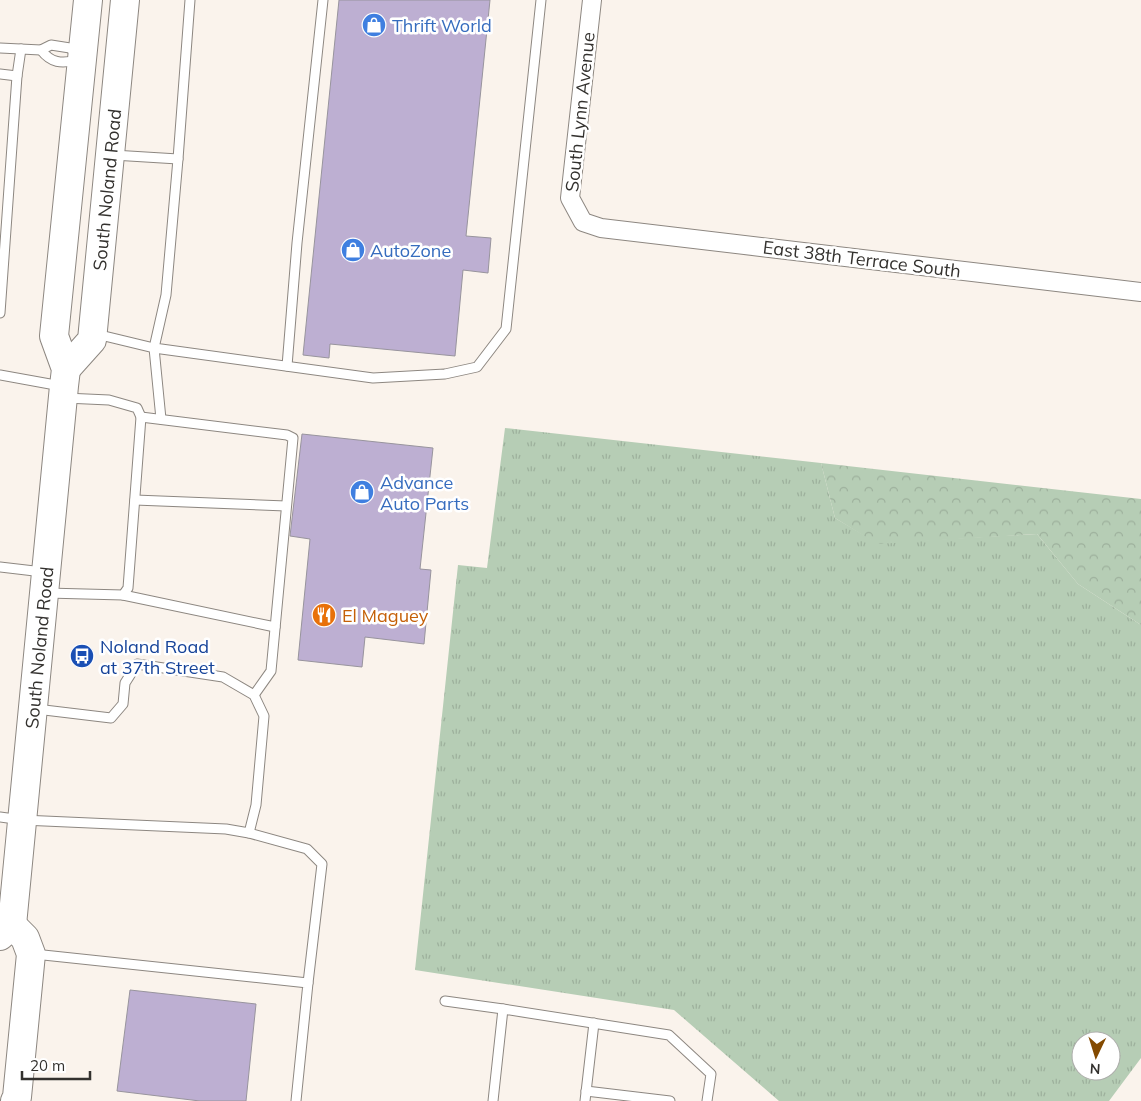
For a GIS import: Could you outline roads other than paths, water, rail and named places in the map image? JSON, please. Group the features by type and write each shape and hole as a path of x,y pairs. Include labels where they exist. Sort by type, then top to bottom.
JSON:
{"main road":[{"name":"South Noland Road","path":"31,954 25,938 4,928 11,819 33,708 64,384 54,336 88,0"},
{"name":"South Noland Road","path":"64,384 92,340 125,0"},
{"path":"83,52 120,47"},
{"path":"15,1101 17,1097 31,954"}],"street":[{"name":"South Lynn Avenue","path":"583,222 570,198 592,0"},
{"name":"East 38th Terrace South","path":"583,222 611,229 1141,292"}],"lane":[{"path":"161,419 154,348 166,296 190,0"},
{"path":"286,366 324,0"},
{"path":"92,333 154,348 372,378 445,374 477,367 506,329 541,0"},
{"path":"0,48 41,50 51,45 83,52"},
{"path":"0,313 17,76 21,49"},
{"path":"41,50 48,59 65,63 83,52"},
{"path":"0,74 17,76"},
{"path":"110,154 178,159"},
{"path":"0,375 64,384 137,408 141,417 135,500 128,588 123,595"},
{"path":"141,417 287,435 293,438 271,671 254,695"},
{"path":"135,500 286,506"},
{"path":"0,567 45,582 123,595 275,627"},
{"path":"33,708 111,718 123,704 125,683 137,664 223,677 254,695 264,716 256,805 249,833"},
{"path":"11,819 226,829 249,833 307,849 322,864 296,1101"},
{"path":"31,954 308,983"},
{"path":"445,1001 669,1035 711,1074 707,1101"},
{"path":"494,1101 503,1009"},
{"path":"585,1101 594,1023"},
{"path":"586,1091 670,1101"}],"place":[{"name":"Thrift World","path":"374,25"},
{"name":"AutoZone","path":"353,250"},
{"name":"Advance Auto Parts","path":"362,492"},
{"name":"El Maguey","path":"324,615"},
{"name":"Noland Road at 37th Street","path":"82,656"}]}
